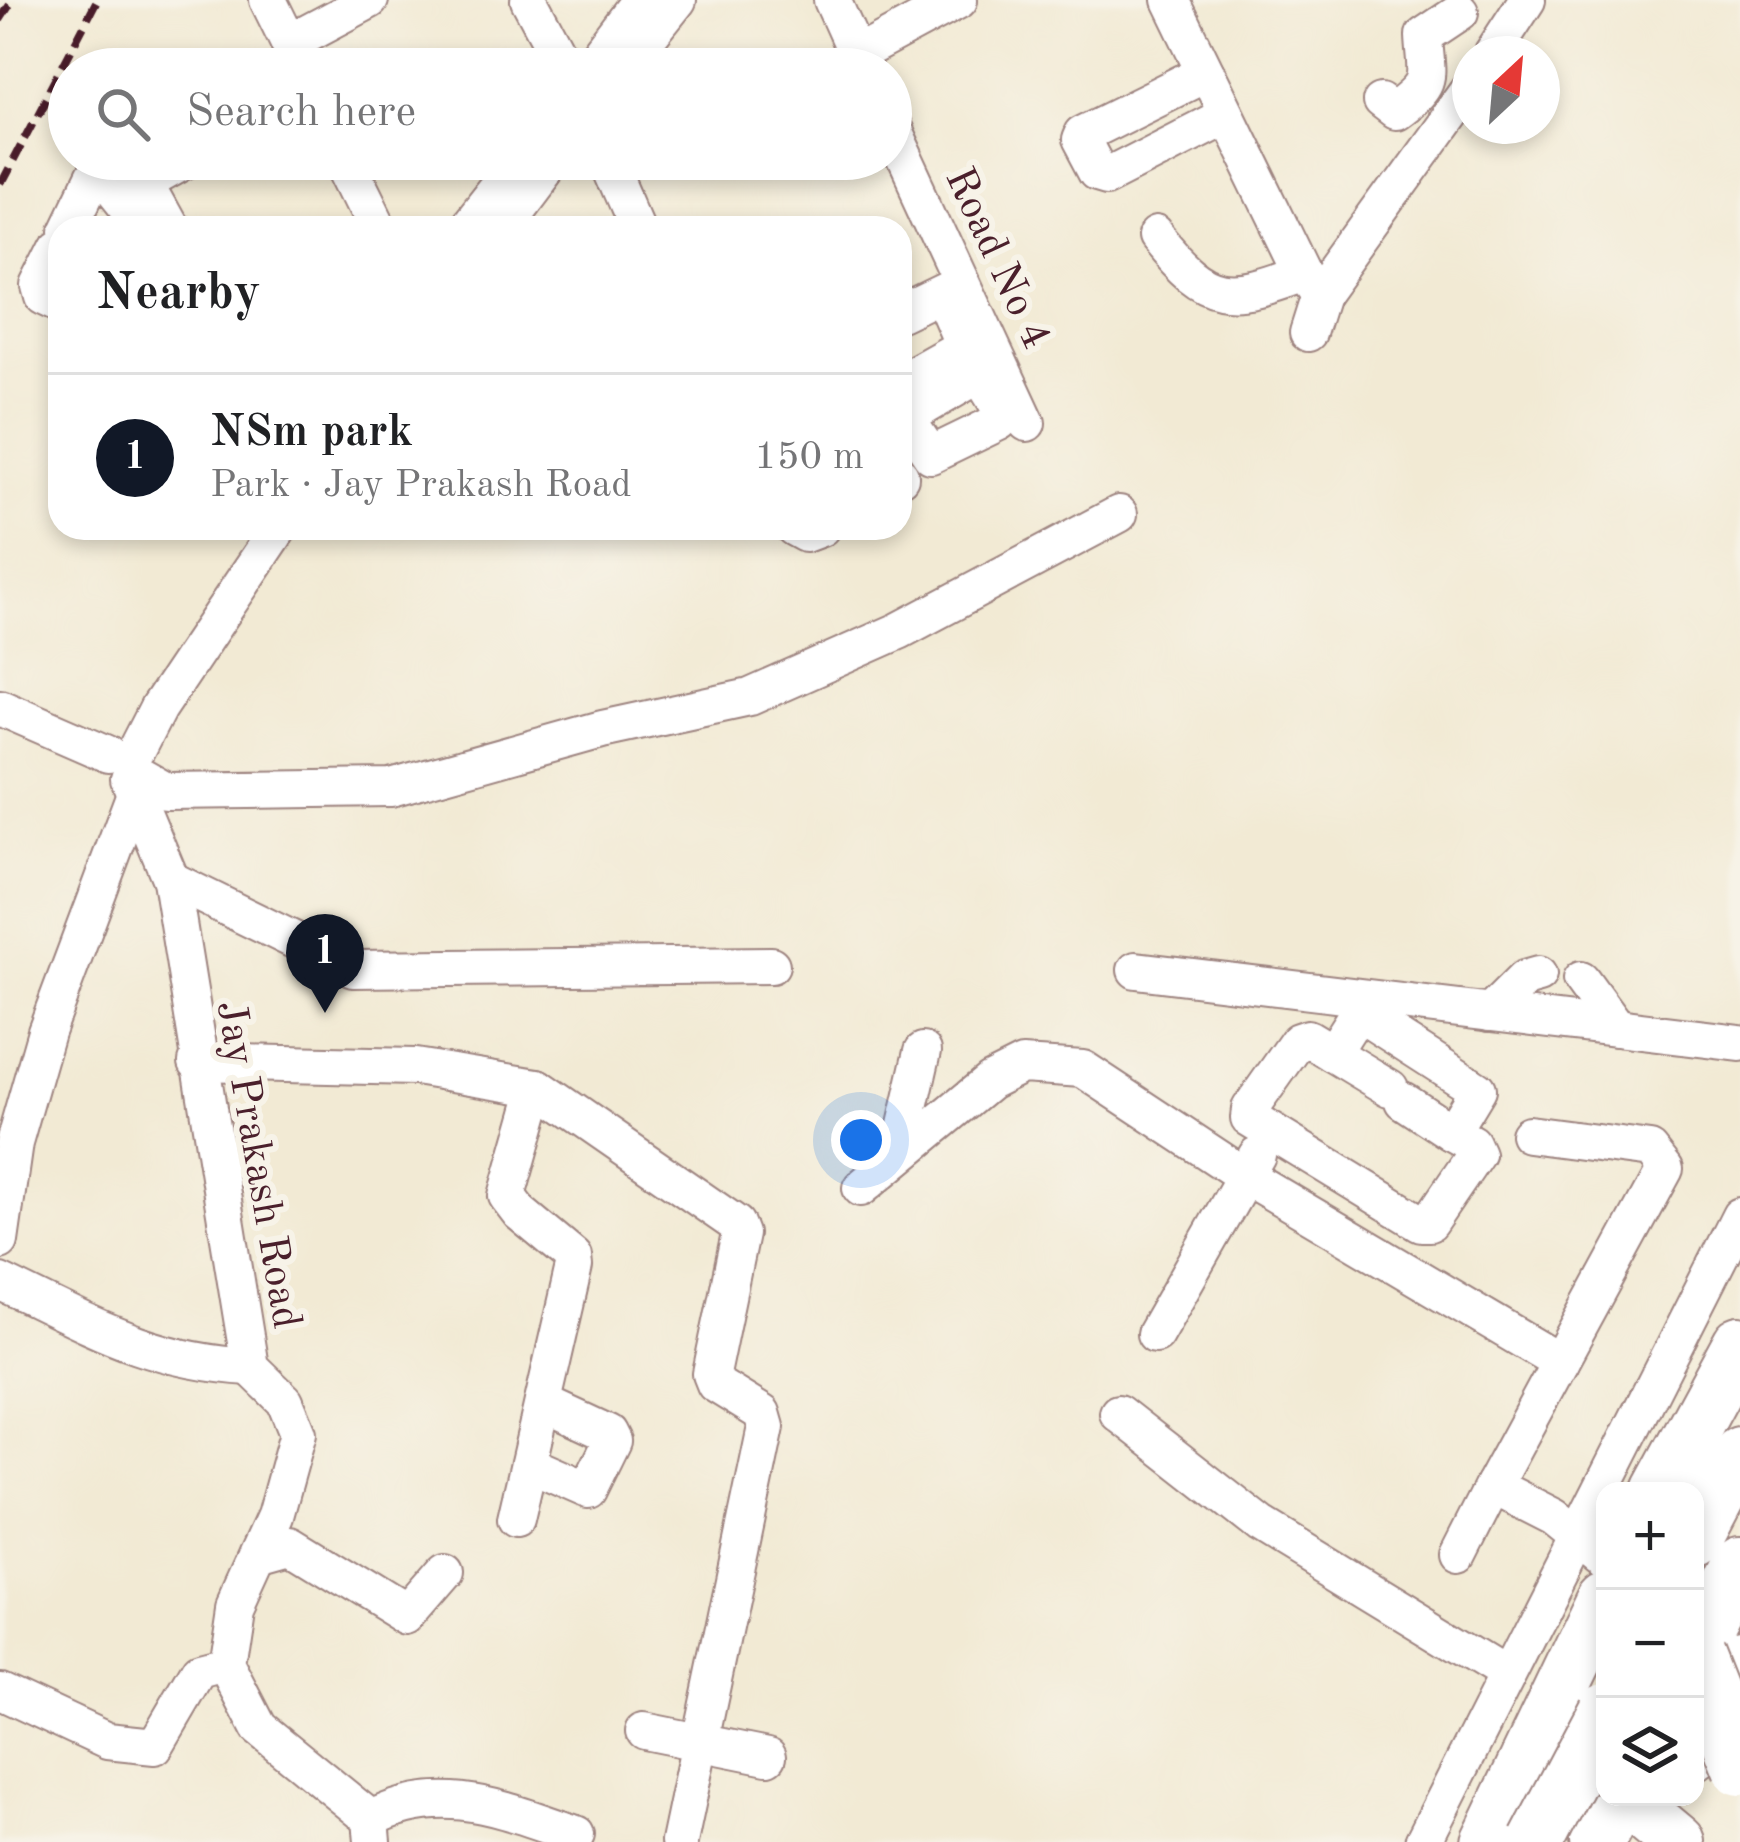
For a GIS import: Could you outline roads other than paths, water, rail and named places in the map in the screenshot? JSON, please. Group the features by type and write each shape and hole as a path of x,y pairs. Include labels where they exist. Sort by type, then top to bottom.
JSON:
{"highway":[{"path":"1665,1482 1740,1343"},
{"path":"1701,1482 1740,1389"},
{"path":"1704,1523 1740,1454"},
{"path":"1704,1635 1740,1564"},
{"path":"1723,1765 1740,1664"},
{"path":"1704,1689 1723,1765"},
{"path":"1487,1842 1540,1732 1594,1692"},
{"path":"1536,1842 1594,1692"},
{"path":"1540,1732 1596,1775"},
{"path":"1597,1842 1651,1817"}],"street":[{"path":"268,0 299,36 370,0"},
{"path":"529,0 555,48"},
{"path":"603,48 639,0"},
{"path":"640,48 678,0"},
{"path":"832,0 867,45 959,0"},
{"path":"1171,0 1197,77 1217,118 1312,284 1308,333"},
{"path":"1504,36 1527,0"},
{"path":"1381,102 1394,112 1418,94 1430,74 1424,36 1456,6 1471,36"},
{"path":"1197,77 1083,134 1080,140 1097,172 1106,175 1217,118"},
{"path":"1156,238 1186,276 1213,291 1312,284 1452,109"},
{"path":"75,216 93,180"},
{"path":"133,180 154,216"},
{"path":"356,180 374,216"},
{"path":"473,216 502,180"},
{"path":"510,216 537,180"},
{"path":"617,180 633,216"},
{"name":"Road No 4","path":"908,180 949,305 1027,423"},
{"path":"48,270 40,286 48,299"},
{"path":"912,311 949,305 964,346 912,375"},
{"path":"0,707 127,766 166,791 391,788 602,729 751,697 899,631 1119,514"},
{"path":"0,1241 14,1143 144,698 243,540"},
{"path":"127,766 158,708 271,540"},
{"name":"Jay Prakash Road","path":"127,766 171,880 250,1367 285,1401 298,1433 258,1554 235,1604 226,1664"},
{"path":"171,880 353,969 772,965"},
{"path":"1136,970 1740,1042"},
{"path":"1490,1013 1524,979 1538,975"},
{"path":"1580,980 1616,1028"},
{"path":"1332,1054 1355,1018 1365,1017 1474,1083 1476,1094 1451,1132"},
{"path":"1307,1038 1332,1054 1471,1143 1476,1154 1429,1223 1249,1118 1250,1109 1298,1041 1307,1038"},
{"path":"899,1156 923,1051"},
{"path":"197,1062 415,1066 538,1087 725,1216 740,1234 711,1374 715,1384 762,1413 766,1427 679,1842"},
{"path":"861,1188 990,1081 1022,1065 1083,1069 1245,1176 1560,1362"},
{"path":"516,1519 574,1267 573,1257 520,1214 507,1196 538,1087"},
{"path":"1155,1334 1270,1132"},
{"path":"1458,1556 1665,1169 1650,1150 1528,1134"},
{"path":"1423,1842 1507,1675 1592,1547 1740,1216"},
{"path":"0,1282 152,1353 188,1364 250,1367"},
{"path":"529,1464 588,1490 612,1441 608,1432 543,1403"},
{"path":"1118,1413 1261,1526 1507,1675"},
{"path":"1493,1486 1592,1547"},
{"path":"258,1554 290,1545 407,1617 445,1574"},
{"path":"0,1691 107,1741 155,1746 199,1671 226,1664 259,1728 372,1831 405,1801 477,1802 576,1834"},
{"path":"644,1731 768,1756"}],"railway":[{"path":"0,20 13,0"},
{"path":"72,48 97,0"},
{"path":"0,185 48,93"}],"place":[{"name":"NSm park","path":"325,1013"}]}
